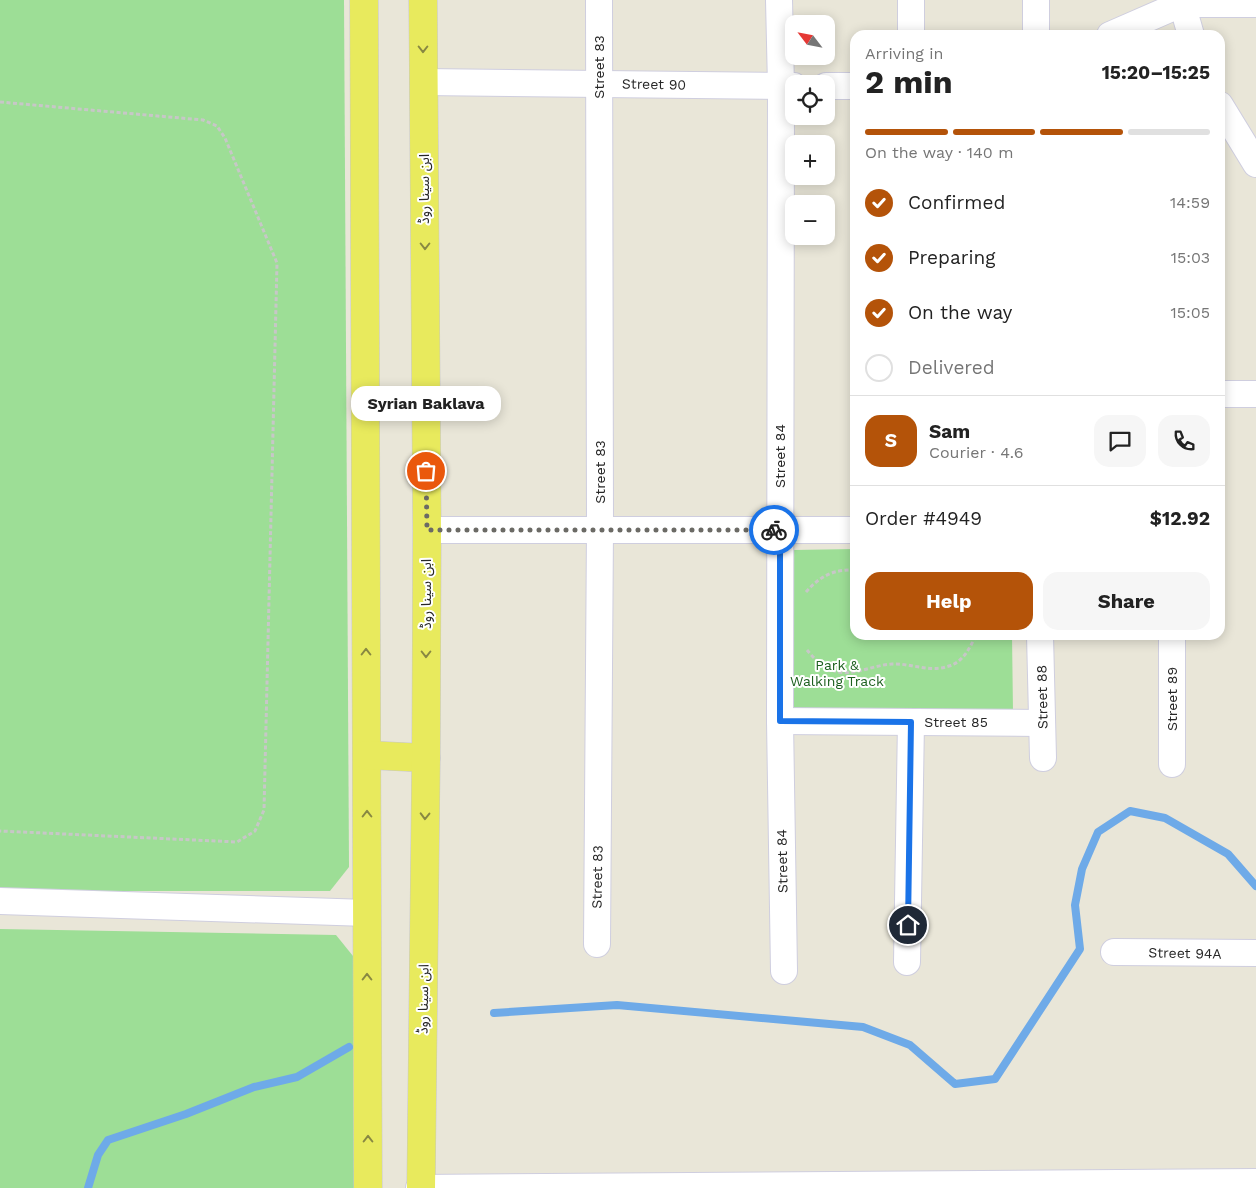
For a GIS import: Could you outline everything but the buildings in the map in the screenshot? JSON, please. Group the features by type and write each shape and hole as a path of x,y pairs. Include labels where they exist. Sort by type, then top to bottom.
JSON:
{"main road":[{"path":"364,0 368,1188"},
{"name":"ابن سینا روڈ","path":"420,1188 427,530 423,0"},
{"path":"367,755 426,758"}],"street":[{"name":"Street 83","path":"596,944 600,529 599,0"},
{"name":"Street 84","path":"779,0 786,75"},
{"path":"911,30 912,0"},
{"path":"1036,0 1036,30"},
{"path":"1181,2 1189,30"},
{"path":"1121,30 1181,2 1256,4"},
{"name":"Street 90","path":"423,82 785,86"},
{"path":"835,86 850,86"},
{"path":"1225,113 1256,164"},
{"name":"Street 84","path":"784,971 780,721 780,530 786,125"},
{"path":"1225,394 1256,394"},
{"path":"427,530 850,530"},
{"name":"Street 88","path":"1040,640 1044,758"},
{"name":"Street 89","path":"1172,640 1172,764"},
{"name":"Street 85","path":"780,721 1042,723"},
{"path":"907,962 911,722"},
{"path":"0,901 367,913"},
{"name":"Street 94A","path":"1114,952 1256,954"},
{"path":"420,1188 1181,1185 1256,1182"}],"path":[{"path":"0,102 204,120 217,126 226,138 278,263 264,810 255,831 238,842 0,831"},
{"path":"803,598 806,591 818,579 832,573 850,570"},
{"path":"804,647 814,659 838,672 891,664 936,669 950,666 960,661 973,640"}],"green space":[{"path":"0,0 344,0 349,867 330,891 0,891"},
{"name":"Park & Walking Track","path":"850,549 850,640 1012,640 1013,712 794,715 793,550"},
{"path":"0,929 336,935 353,956 354,1188 0,1188"}],"waterway":[{"path":"494,1013 617,1005 863,1027 910,1045 955,1084 995,1079 1080,949 1075,905 1082,869 1098,832 1130,811 1165,818 1228,854 1256,886"},
{"path":"88,1188 98,1155 108,1140 186,1114 254,1087 297,1077 349,1047"}],"way so far":[{"path":"426,471 427,530 774,530"}],"place":[{"name":"Syrian Baklava","path":"426,471"}],"route":[{"path":"774,530 780,530 780,721 911,722 908,925"}]}
